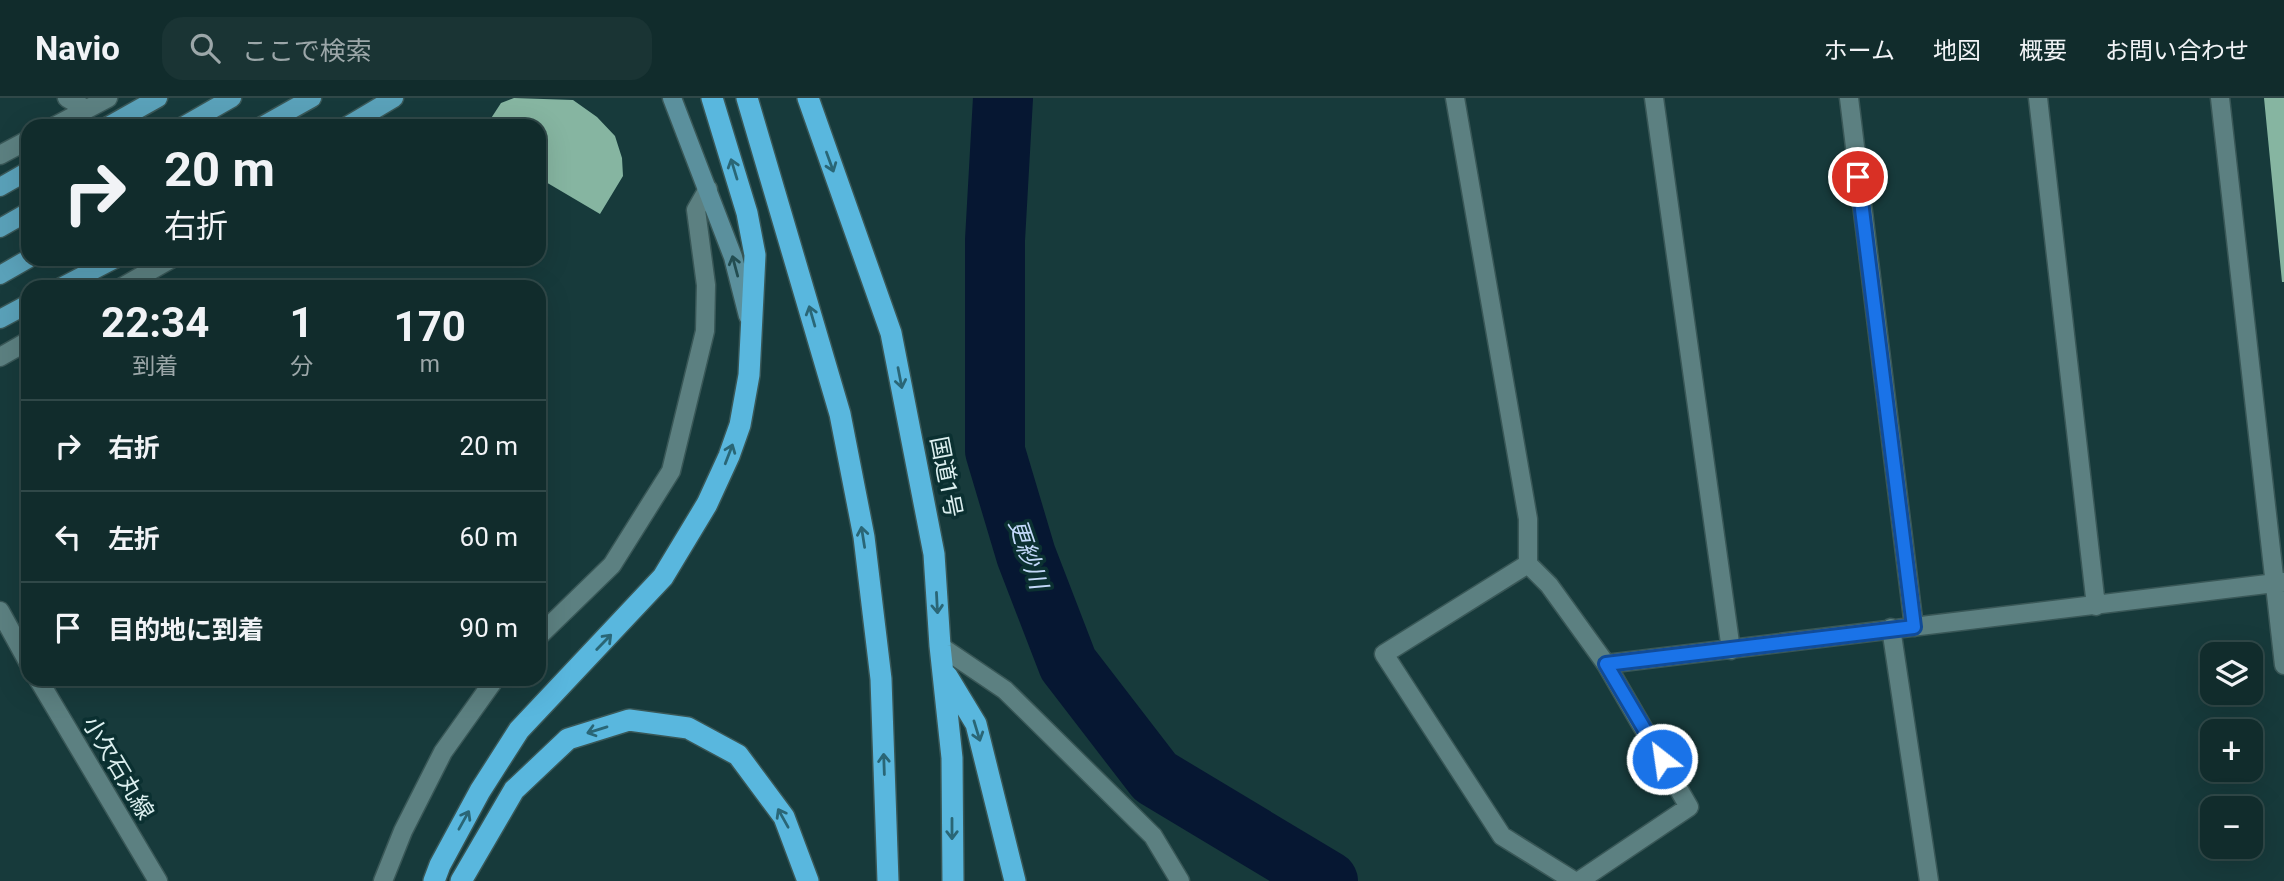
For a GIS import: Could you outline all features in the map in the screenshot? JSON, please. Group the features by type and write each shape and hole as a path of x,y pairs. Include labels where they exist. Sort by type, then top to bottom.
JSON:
{"highway":[{"path":"435,881 440,865 480,791 519,730 663,577 707,504 740,425 749,375 755,255 747,213 712,98"},
{"path":"747,98 840,414 864,537 881,679 888,881"},
{"name":"国道1号","path":"808,98 891,334 934,554 940,646 952,758 953,881"},
{"path":"944,672 976,724 1015,881"},
{"path":"461,881 514,790 568,739 629,720 688,728 738,755 784,817 808,881"}],"main road":[{"path":"120,119 158,98"},
{"path":"195,119 232,98"},
{"path":"274,119 312,98"},
{"path":"359,119 395,98"},
{"path":"0,187 21,175"},
{"path":"0,228 21,216"},
{"path":"0,275 21,263"},
{"path":"74,280 102,266"},
{"path":"0,319 21,308"}],"street":[{"path":"67,98 86,110"},
{"path":"69,119 108,98"},
{"path":"370,119 395,98"},
{"path":"672,98 733,257 752,332"},
{"path":"1455,98 1528,519 1528,564 1549,584 1606,664 1689,807 1580,881"},
{"path":"1654,98 1731,650"},
{"path":"1849,98 1914,627"},
{"path":"2038,98 2096,606"},
{"path":"2220,98 2279,582 2284,665"},
{"path":"0,155 21,144"},
{"path":"546,629 612,565 671,471 705,331 706,285 696,211 708,189"},
{"path":"134,280 159,266"},
{"path":"0,356 21,345"},
{"path":"1528,564 1384,654 1502,836 1574,881"},
{"path":"1606,664 2279,582"},
{"path":"0,611 21,649"},
{"path":"1891,628 1929,881"},
{"path":"940,646 1005,690 1035,719 1153,835 1180,881"},
{"name":"小欠石丸線","path":"42,686 159,881"},
{"path":"383,881 403,831 443,752 490,686"}],"building":[{"path":"514,98 573,100 597,117 615,136 622,158 623,176 600,214 546,182 546,119 491,119 501,103"},
{"path":"2264,98 2284,98 2284,282 2282,282"}],"waterway":[{"name":"更紗川","path":"1003,98 995,240 995,451 1026,555 1068,664 1155,777 1328,881"}],"route":[{"path":"1662,759 1606,664 1914,627 1858,177"}]}
